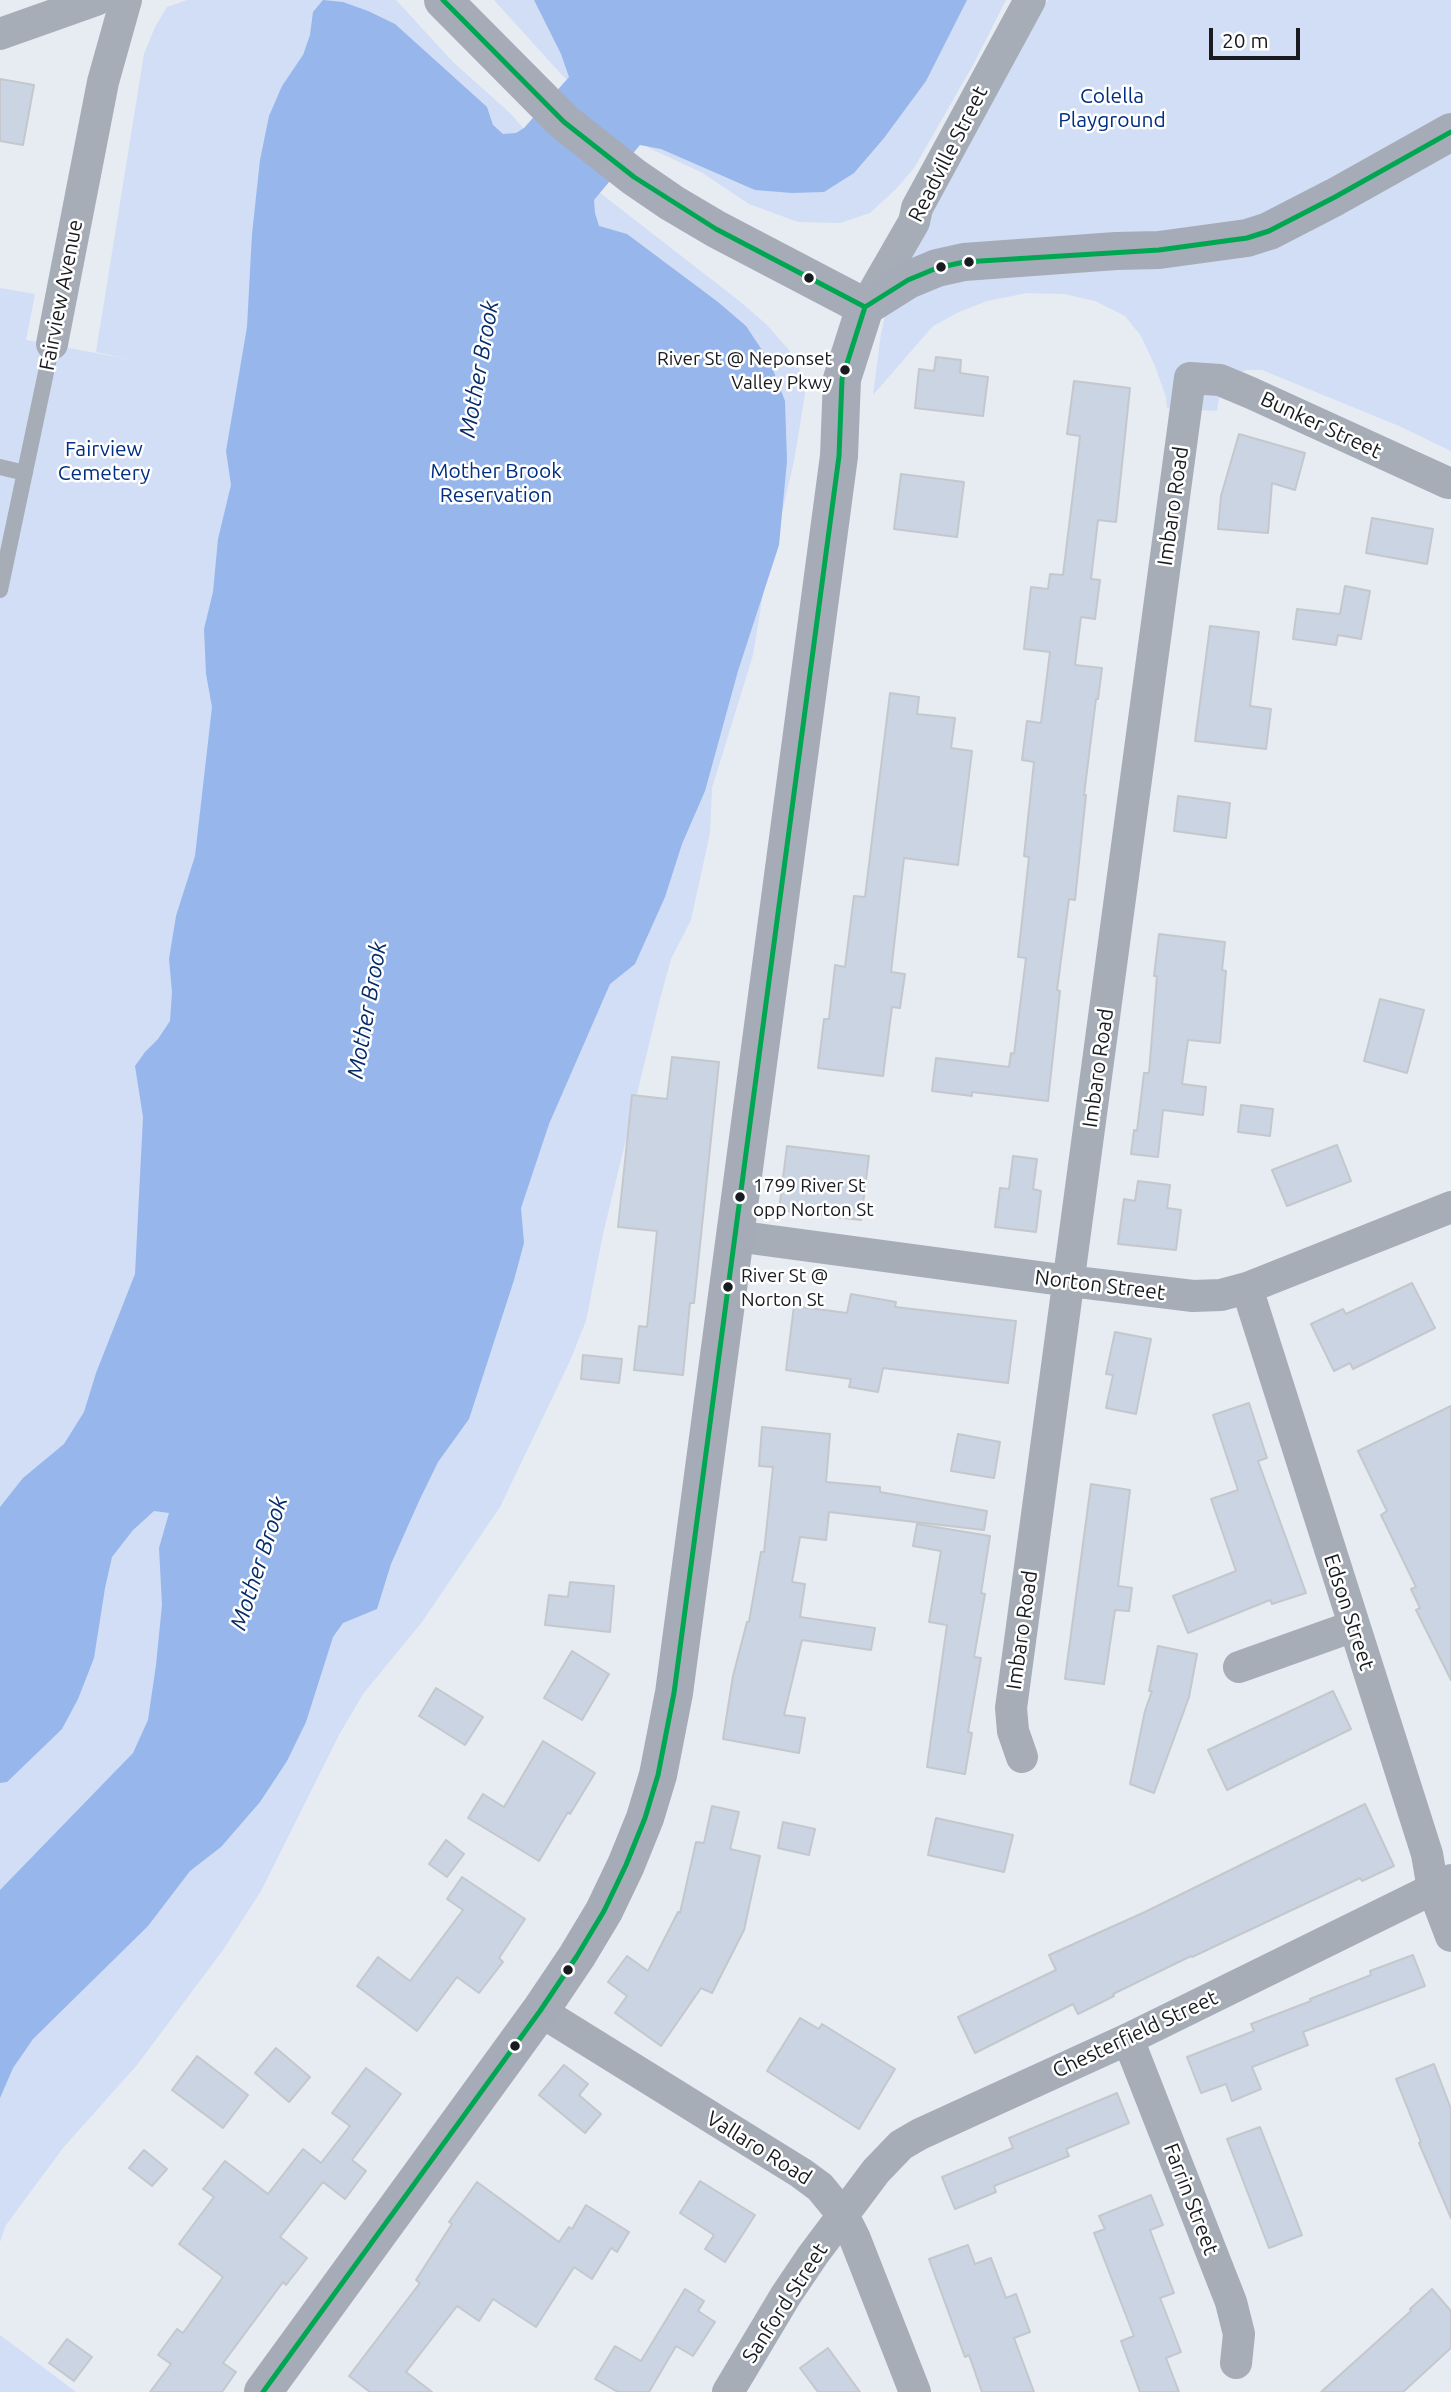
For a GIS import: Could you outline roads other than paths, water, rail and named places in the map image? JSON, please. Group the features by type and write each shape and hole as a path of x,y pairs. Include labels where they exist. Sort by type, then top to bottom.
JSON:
{"street":[{"path":"0,34 96,0"},
{"name":"Fairview Avenue","path":"52,344 103,82 126,0"},
{"path":"443,0 535,94 598,150 634,177 716,229 864,307"},
{"name":"Readville Street","path":"864,307 914,222 917,208 1030,0"},
{"path":"263,2392 540,2011 577,1956 604,1910 645,1818 658,1776 674,1693 839,456 842,379 864,307 918,276 937,268 964,262 1159,250 1247,238 1269,231 1451,132"},
{"name":"Bunker Street","path":"1190,378 1220,380 1448,483"},
{"name":"Imbaro Road","path":"1022,1757 1013,1731 1011,1708 1190,378"},
{"name":"Norton Street","path":"736,1236 1069,1282 1193,1296 1221,1295 1247,1288 1451,1207"},
{"name":"Edson Street","path":"1247,1288 1427,1854 1442,1885 1451,1936"},
{"path":"1239,1667 1354,1626"},
{"name":"Chesterfield Street","path":"844,2216 876,2171 901,2145 920,2134 1128,2039 1442,1885"},
{"name":"Vallaro Road","path":"540,2011 820,2187 844,2216 867,2266 915,2392"},
{"name":"Farrin Street","path":"1128,2039 1231,2301 1239,2334 1236,2363"},
{"name":"Sanford Street","path":"729,2392 786,2295 844,2216"}],"lane":[{"name":"Fairview Avenue","path":"0,590 52,344"},
{"path":"0,467 25,473"}],"water":[{"name":"Mother Brook Reservation","path":"323,0 343,2 395,24 487,107 493,125 503,134 516,133 524,128 569,77 561,54 534,0 967,0 926,81 884,138 854,173 824,192 755,190 661,149 640,145 594,200 599,226 627,234 746,326 770,362 785,401 787,461 779,545 738,671 705,791 682,844 665,897 635,964 610,984 549,1124 521,1208 524,1243 514,1280 469,1419 438,1462 419,1501 391,1564 377,1609 343,1623 333,1637 306,1722 287,1761 260,1802 221,1847 190,1871 148,1926 33,2039 13,2068 0,2098 0,1890 133,1753 148,1720 162,1605 159,1548 169,1513 154,1511 133,1530 112,1557 94,1658 78,1699 62,1729 7,1782 0,1783 0,1507 23,1478 64,1444 84,1412 96,1373 135,1274 143,1117 135,1066 170,1021 172,992 169,959 176,916 195,856 212,707 206,674 204,629 213,592 218,539 231,485 226,451 247,327 252,234 260,160 269,116 282,86 303,55 310,35 313,12"}],"place":[{"name":"River St @ Neponset Valley Pkwy","path":"845,370"},
{"name":"1799 River St opp Norton St","path":"740,1197"},
{"name":"River St @ Norton St","path":"728,1287"}],"park label":[{"name":"Colella Playground","path":"1112,108"},
{"name":"Fairview Cemetery","path":"104,461"}],"water label":[{"name":"Mother Brook","path":"479,369"},
{"name":"Mother Brook","path":"367,1010"},
{"name":"Mother Brook","path":"259,1563"}]}
